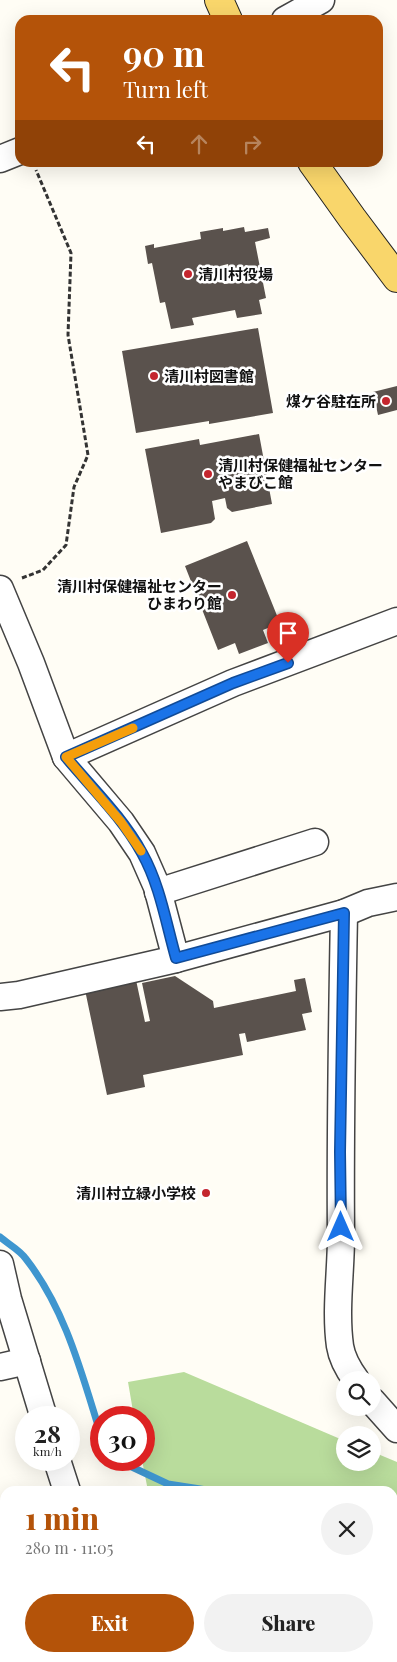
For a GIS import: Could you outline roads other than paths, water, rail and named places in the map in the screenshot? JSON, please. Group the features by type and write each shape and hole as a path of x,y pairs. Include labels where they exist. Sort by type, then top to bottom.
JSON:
{"main road":[{"path":"219,0 226,15"},
{"path":"316,167 397,278"}],"street":[{"path":"294,15 322,0"},
{"path":"0,159 15,153"},
{"path":"9,584 22,641 66,757 121,822 142,853 158,892 176,958"},
{"path":"66,757 233,683 397,621"},
{"path":"158,892 315,842"},
{"path":"0,997 19,995 176,958 344,913 368,903 397,897"},
{"path":"344,913 339,1333 340,1349 350,1371"},
{"path":"0,1264 8,1299 40,1406"},
{"path":"0,1367 27,1361"},
{"path":"381,1411 397,1429"},
{"path":"61,1471 65,1486"}],"waterway":[{"path":"0,1237 23,1256 40,1279 52,1300 71,1344 92,1406"},
{"path":"140,1471 168,1484 181,1486"}],"place":[{"name":"清川村役場","path":"188,274"},
{"name":"清川村図書館","path":"154,376"},
{"name":"煤ケ谷駐在所","path":"386,401"},
{"name":"清川村保健福祉センター やまびこ館","path":"208,474"},
{"name":"清川村保健福祉センター ひまわり館","path":"232,595"},
{"name":"清川村立緑小学校","path":"206,1193"}]}
